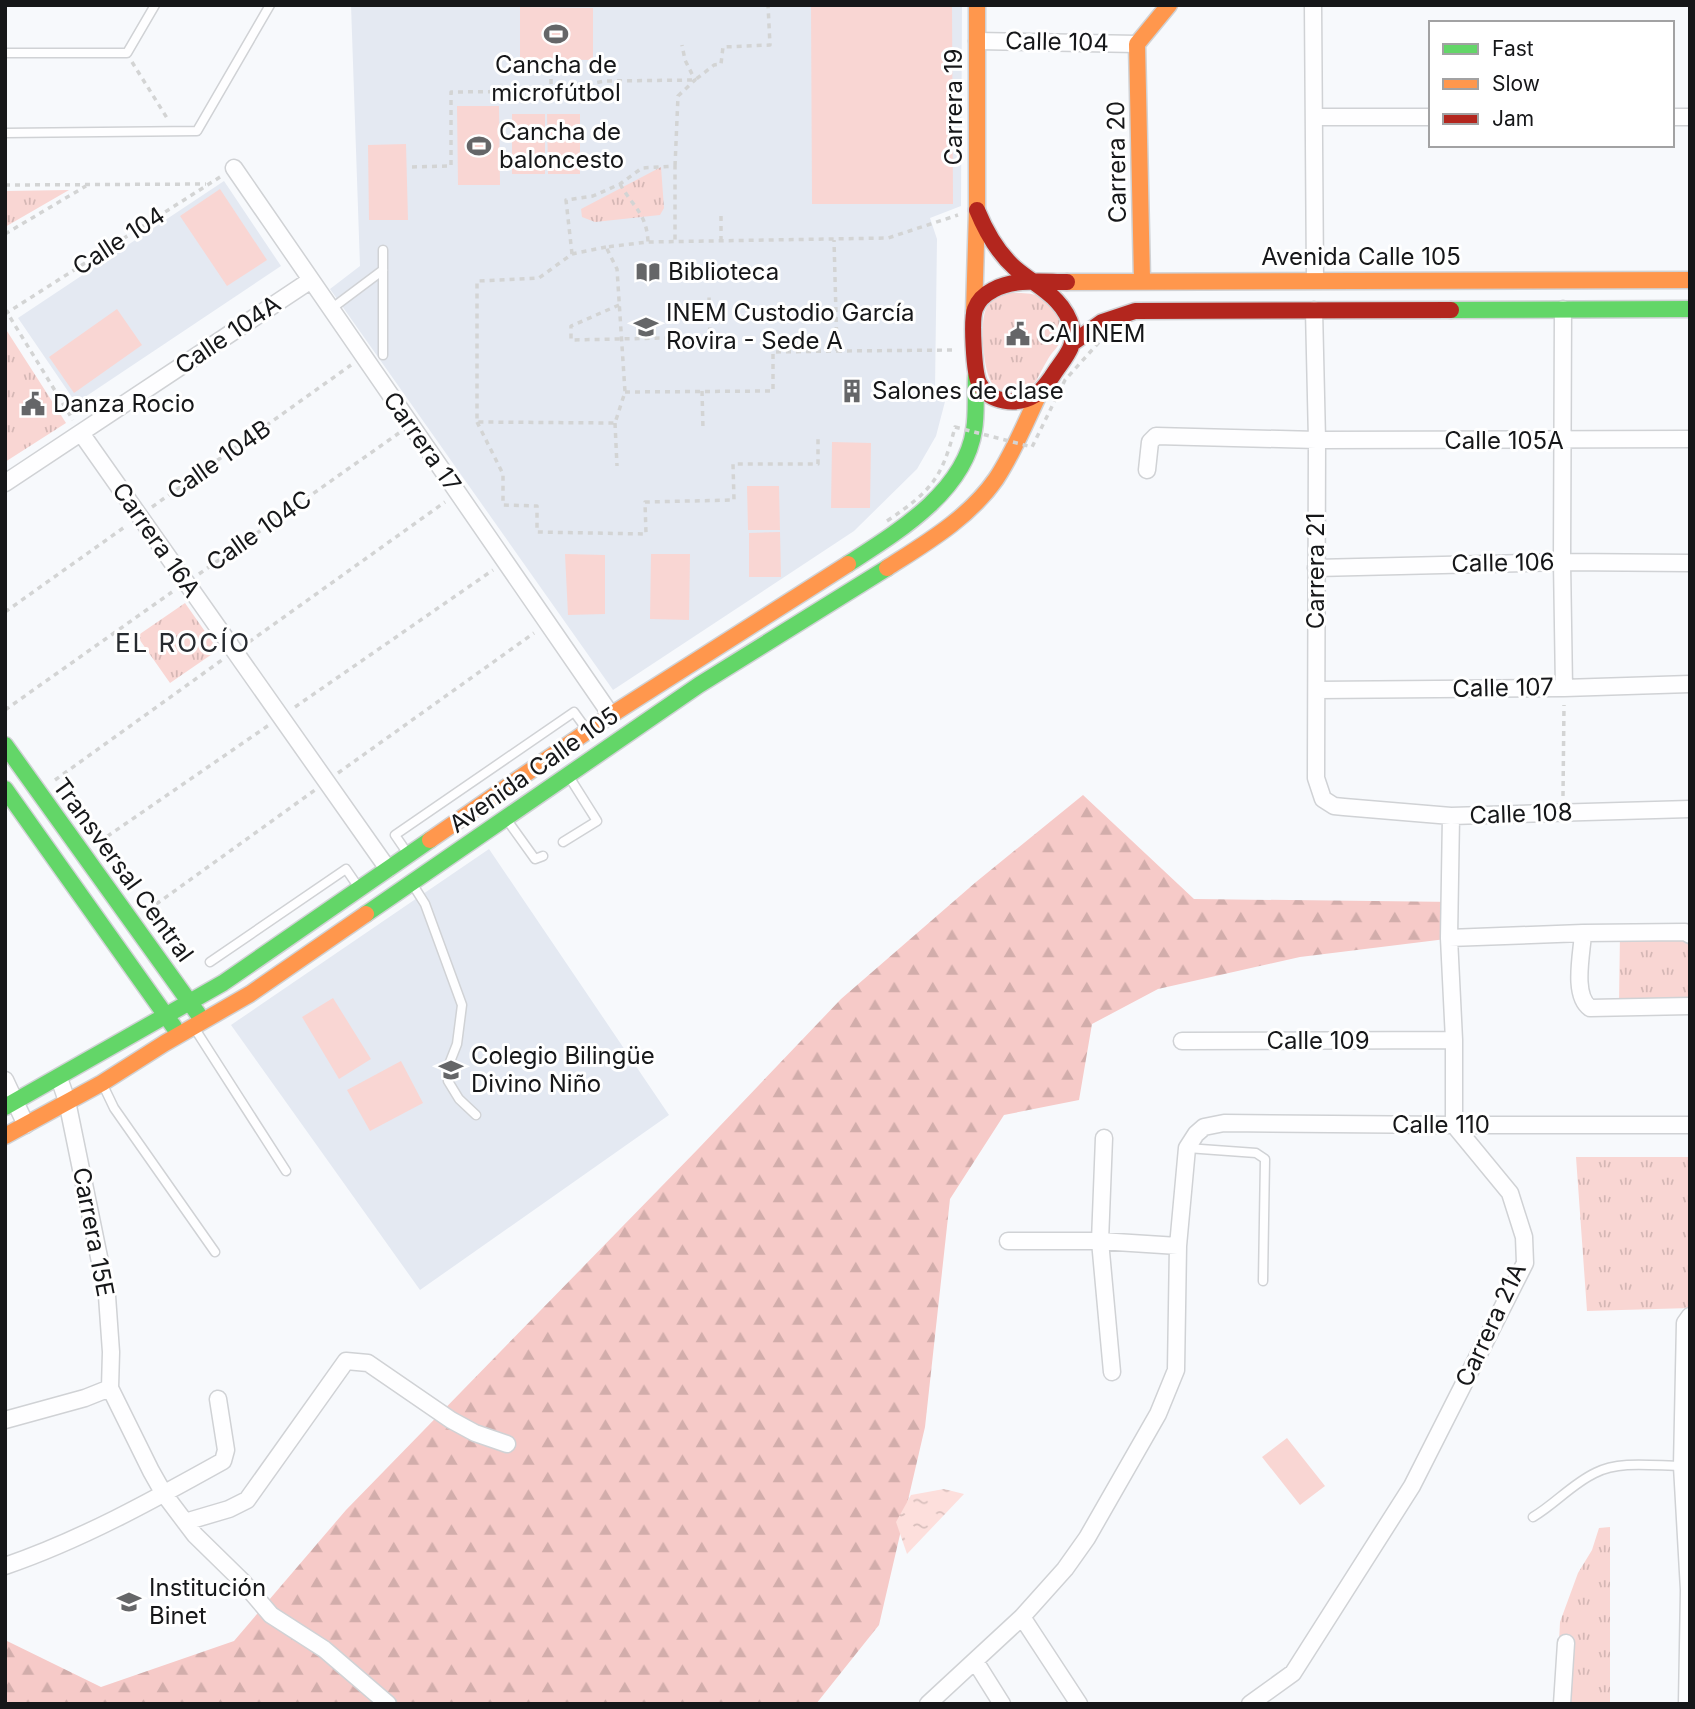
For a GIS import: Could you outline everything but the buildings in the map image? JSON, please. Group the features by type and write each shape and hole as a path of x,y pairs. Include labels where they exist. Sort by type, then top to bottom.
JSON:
{"main road":[{"name":"Carrera 19","path":"974,317 977,5"},
{"path":"1137,44 1169,5"},
{"name":"Carrera 20","path":"1137,44 1142,280"},
{"name":"Carrera 19","path":"977,210 996,248 1033,282"},
{"name":"Avenida Calle 105","path":"1033,282 1690,280"},
{"path":"1074,342 1069,317 1055,296 1033,282 1014,282 995,289 977,306 974,317 976,376 991,396 1003,401 1029,399 1040,392 1074,342 1098,323 1135,311 1690,309"},
{"name":"Avenida Calle 105","path":"10,1105 242,970 611,715 855,559 931,504 952,482 968,451 974,432 976,376"},
{"name":"Avenida Calle 105","path":"5,1136 102,1083 250,994 699,685 933,539 956,521 987,490 1006,461 1040,392"},
{"name":"Transversal Central","path":"5,745 190,1002 192,1027 167,1016 5,789"}],"street":[{"path":"1313,5 1315,280"},
{"name":"Calle 104","path":"977,41 1137,44"},
{"path":"1314,117 1429,117"},
{"name":"Carrera 17","path":"233,168 611,715"},
{"name":"Calle 104A","path":"5,483 311,280"},
{"path":"1563,309 1564,688"},
{"name":"Carrera 21","path":"1314,310 1317,440 1316,778 1323,799 1334,806 1353,807"},
{"name":"Carrera 16A","path":"81,433 388,869"},
{"name":"Calle 105A","path":"1147,470 1150,442 1156,436 1317,440 1690,439"},
{"name":"Calle 106","path":"1316,568 1562,562 1690,563"},
{"name":"Calle 107","path":"1317,690 1690,684"},
{"name":"Calle 108","path":"1353,807 1451,816 1690,809"},
{"path":"1451,816 1450,938 1454,1125"},
{"path":"1450,938 1583,933 1685,932 1690,935"},
{"path":"1583,933 1581,997 1590,1008 1690,1006"},
{"name":"Calle 109","path":"1182,1041 1454,1040"},
{"name":"Carrera 15E","path":"59,1078 68,1101 107,1296 111,1352 110,1388"},
{"path":"5,1080 10,1105 26,1125"},
{"name":"Calle 110","path":"1187,1148 1196,1134 1205,1127 1224,1123 1690,1125"},
{"name":"Carrera 21A","path":"1250,1704 1293,1673 1412,1486 1525,1263 1524,1237 1510,1193 1454,1125"},
{"path":"1104,1138 1100,1241 1112,1372"},
{"path":"928,1704 1022,1617 1065,1569 1087,1538 1158,1414 1176,1370 1178,1246 1187,1148"},
{"path":"1008,1241 1100,1241 1178,1246"},
{"path":"1687,1704 1689,1590 1682,1466 1685,1323 1690,1316"},
{"path":"184,1522 229,1509 247,1500 346,1361 368,1363 451,1420 475,1433 506,1444"},
{"path":"5,1420 85,1398 110,1388 164,1494 184,1522 271,1615 324,1649 388,1704"},
{"path":"5,1566 75,1537 164,1494 223,1461 225,1456 218,1399"},
{"path":"1022,1617 1079,1704"},
{"path":"1562,1704 1566,1643"},
{"path":"975,1661 1002,1704"}],"lane":[{"path":"5,53 127,53 155,5"},
{"path":"5,133 197,131 270,5"},
{"path":"383,250 383,355"},
{"path":"331,309 383,270"},
{"path":"408,854 395,835 574,712 588,731"},
{"path":"563,842 597,821 568,774"},
{"path":"505,817 535,859 543,856"},
{"path":"210,962 346,869 359,888"},
{"path":"411,882 425,904 462,1005 457,1044 448,1067 448,1081 458,1099 475,1115"},
{"path":"192,1027 286,1171"},
{"path":"102,1083 114,1108 215,1252"},
{"path":"1187,1148 1256,1153 1265,1160 1263,1281"},
{"path":"1533,1517 1562,1494 1597,1472 1625,1466 1682,1466"}],"path":[{"path":"675,242 678,96 714,65 721,64 723,47 770,45 768,5"},
{"path":"682,45 685,60 695,80"},
{"path":"127,53 176,131"},
{"path":"551,59 551,91"},
{"path":"412,167 451,166 451,92 551,91 605,81 695,80"},
{"path":"572,254 566,200 593,196 620,184 642,168 675,166"},
{"name":"Calle 104","path":"6,312 233,168"},
{"path":"5,185 208,184"},
{"path":"620,184 645,220 648,242"},
{"path":"5,234 88,185"},
{"path":"818,437 818,464 733,464 734,500 645,502 646,534 537,532 537,506 503,505 503,474 477,422 477,281 539,278 572,254 606,247 648,242 888,238 977,210"},
{"path":"721,241 722,214"},
{"path":"834,239 837,351"},
{"path":"606,247 617,269 625,392 615,423 617,466"},
{"path":"618,305 571,326 571,340 710,337 709,296"},
{"path":"6,312 81,433"},
{"path":"887,522 909,506 939,475 947,458 955,427 1032,447 1065,380 1101,340"},
{"path":"625,392 773,391 773,352 975,350"},
{"name":"Calle 104B","path":"5,612 363,357"},
{"path":"702,391 703,429"},
{"path":"477,422 615,423"},
{"name":"Calle 104C","path":"5,710 411,425"},
{"path":"1563,812 1564,688"}],"shaded area":[{"name":"INEM Custodio García Rovira - Sede A","path":"351,5 962,5 961,206 930,218 937,239 935,389 948,390 936,436 917,469 854,531 613,690 330,289 360,266"},
{"path":"224,181 281,266 76,403 18,318"},
{"name":"Colegio Bilingüe Divino Niño","path":"489,849 669,1115 420,1290 231,1025"}],"green space":[{"path":"811,5 952,5 953,204 812,204"},
{"name":"Cancha de microfútbol","path":"520,7 593,8 593,60 520,59"},
{"name":"Cancha de baloncesto","path":"457,106 499,106 500,185 458,185"},
{"path":"512,114 545,114 545,174 512,174"},
{"path":"547,114 580,114 580,174 548,174"},
{"path":"406,144 408,220 369,220 368,145"},
{"path":"661,167 664,208 660,215 595,222 582,217 581,209"},
{"path":"220,189 267,260 227,286 180,216"},
{"path":"69,190 5,227 5,191"},
{"path":"1010,293 1035,295 1046,301 1058,317 1062,336 1034,384 1005,393 993,384 989,377 984,357 983,323 989,304"},
{"path":"117,309 142,345 74,393 49,357"},
{"path":"5,328 66,423 5,462"},
{"path":"832,442 871,443 870,508 831,508"},
{"path":"747,486 779,486 780,530 748,530"},
{"path":"780,532 781,577 749,577 749,533"},
{"path":"565,554 605,555 605,614 568,615"},
{"path":"651,554 690,554 689,620 650,619"},
{"path":"185,603 218,650 170,683 137,636"},
{"path":"1083,795 1194,899 1456,902 1446,939 1300,957 1158,989 1092,1024 1079,1100 1004,1115 950,1199 925,1427 879,1625 816,1704 5,1704 5,1640 101,1687 234,1641 346,1510 841,999 976,882"},
{"path":"1620,932 1690,932 1690,1003 1619,1004"},
{"path":"333,998 371,1059 339,1079 302,1017"},
{"path":"401,1061 423,1103 370,1131 347,1090"},
{"path":"1576,1157 1690,1157 1690,1308 1587,1311"},
{"path":"1287,1438 1325,1486 1300,1505 1262,1457"},
{"path":"1610,1527 1610,1704 1556,1704 1560,1622 1578,1573 1592,1550 1599,1528"}],"water":[{"path":"944,1489 964,1494 907,1554 896,1522 911,1495"}],"traffic: fast":[{"path":"1451,310 1690,309"},
{"path":"848,564 926,509 957,473 968,452 974,430 976,376"},
{"path":"366,914 699,685 887,568"},
{"path":"5,745 198,1014"},
{"path":"5,789 174,1027"},
{"path":"5,1107 223,983 430,840"}],"traffic: slow":[{"path":"974,312 977,5"},
{"path":"1142,280 1137,44 1169,5"},
{"path":"1067,282 1690,280"},
{"path":"887,568 946,529 985,493 1009,458 1040,392"},
{"path":"430,840 611,715 848,564"},
{"path":"5,1136 102,1083 250,994 366,914"}],"traffic: jam":[{"path":"977,210 988,234 1003,255 1023,275 1032,281 1041,287 1049,293 1063,308 1073,335 1068,353 1038,393 1020,401 1004,401 989,395 979,383 976,369 973,324 978,303 990,292 1010,284 1029,282 1039,281 1067,282"},
{"path":"1074,342 1102,322 1135,311 1451,310"}],"place":[{"name":"Cancha de microfútbol","path":"556,34"},
{"name":"Cancha de baloncesto","path":"479,146"},
{"name":"Biblioteca","path":"648,272"},
{"name":"INEM Custodio García Rovira - Sede A","path":"646,327"},
{"name":"CAI INEM","path":"1018,334"},
{"name":"Salones de clase","path":"852,391"},
{"name":"Danza Rocio","path":"33,404"},
{"name":"Colegio Bilingüe Divino Niño","path":"451,1070"},
{"name":"Institución Binet","path":"129,1602"}],"district":[{"name":"EL ROCÍO","path":"183,643"}]}
